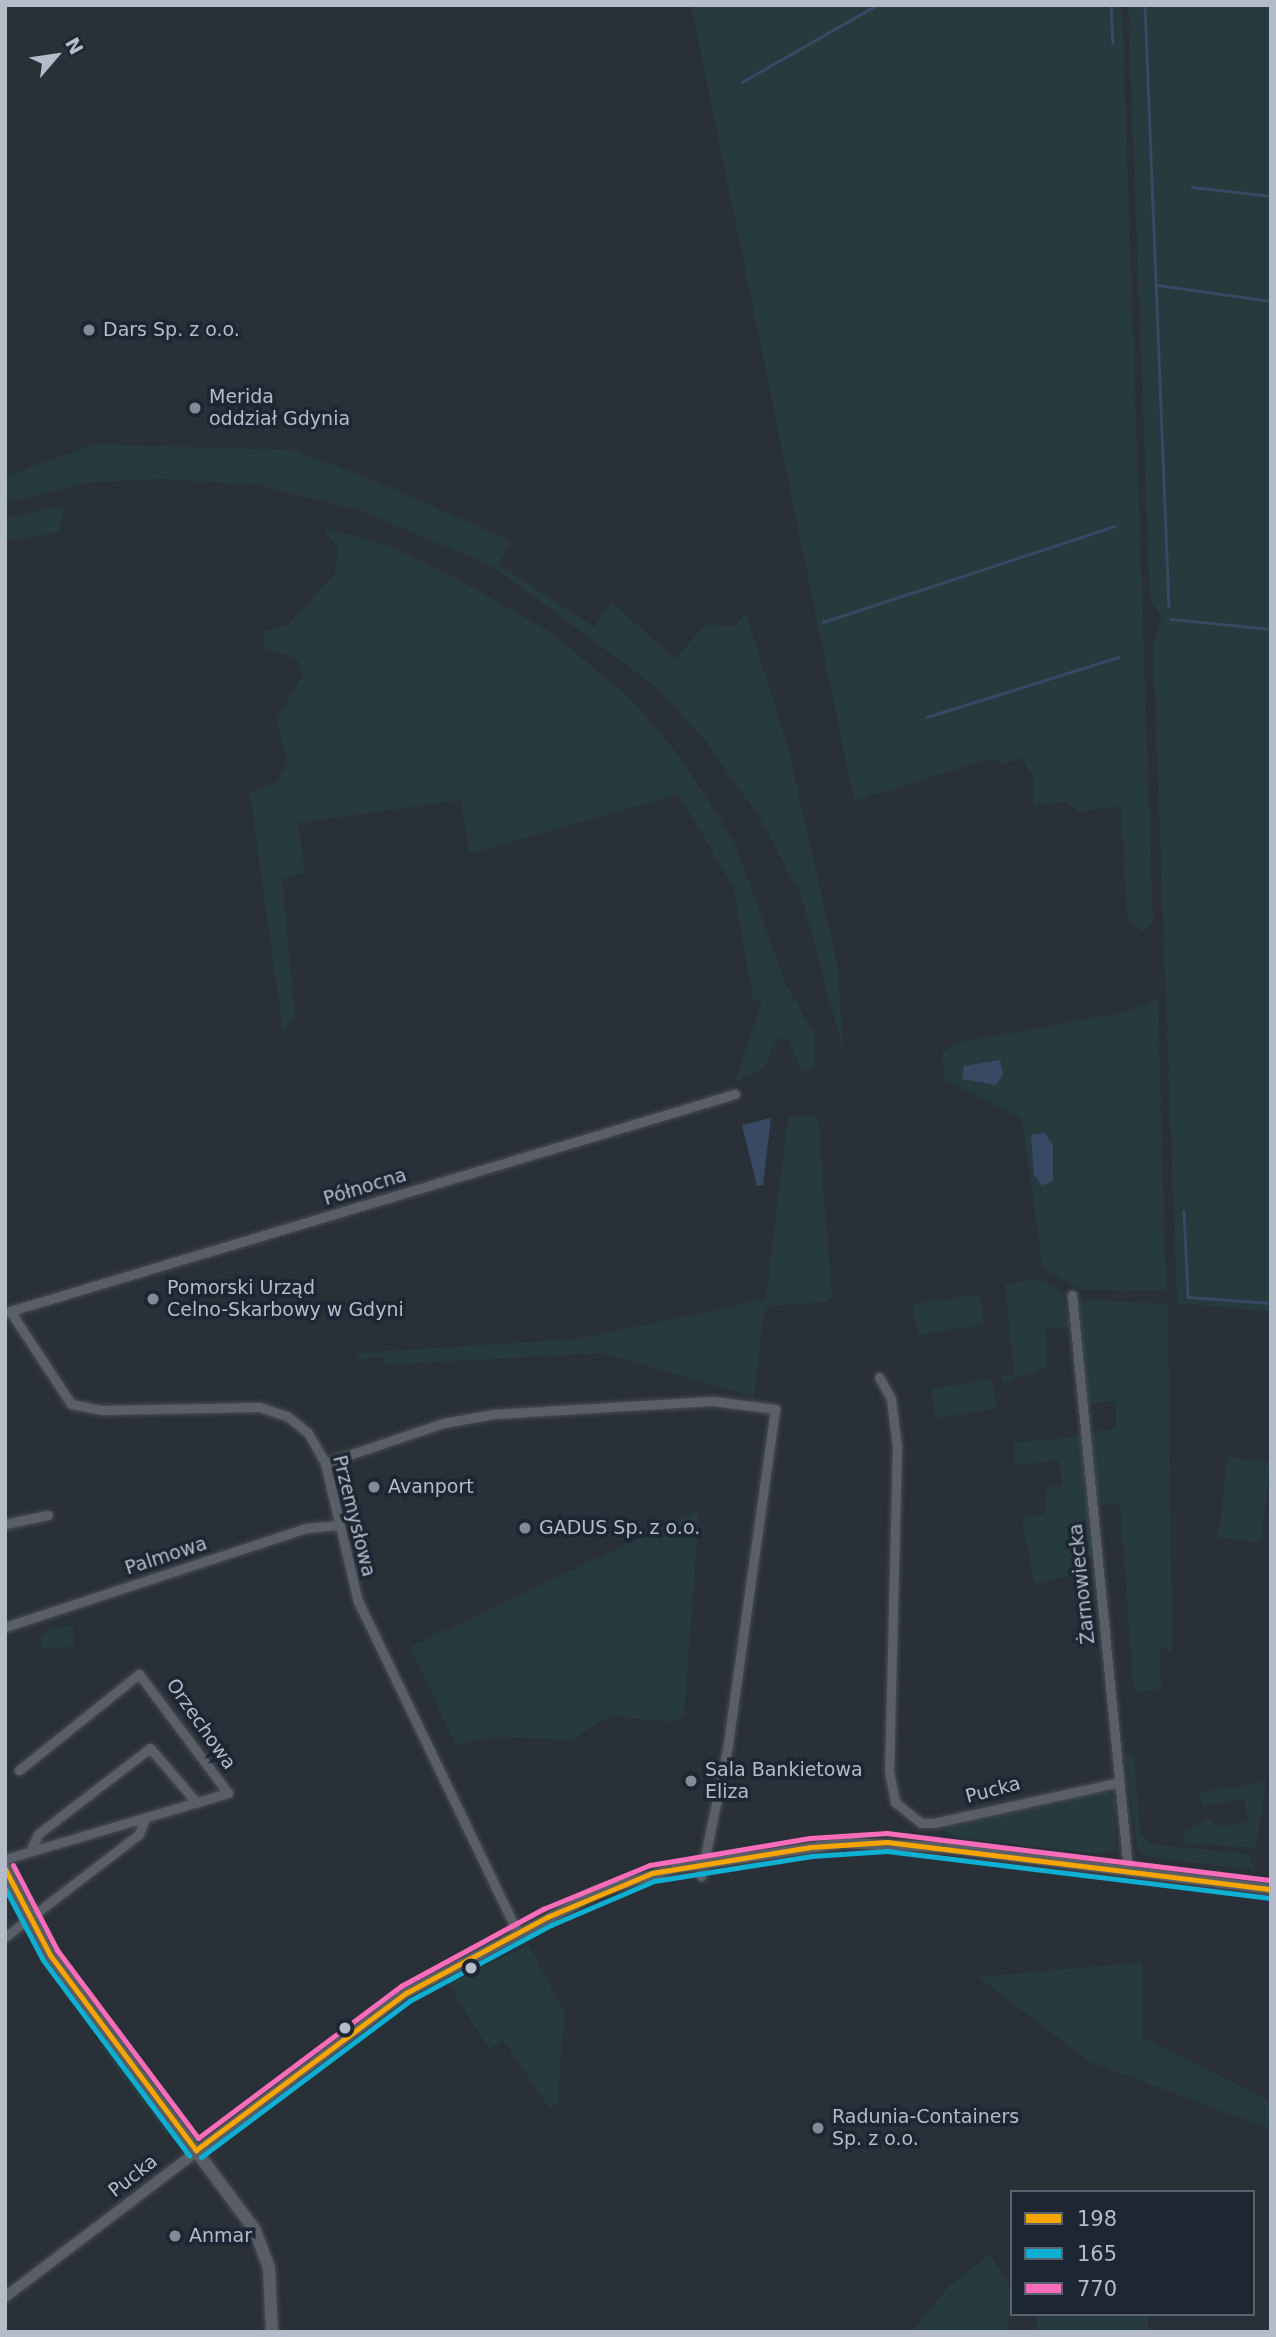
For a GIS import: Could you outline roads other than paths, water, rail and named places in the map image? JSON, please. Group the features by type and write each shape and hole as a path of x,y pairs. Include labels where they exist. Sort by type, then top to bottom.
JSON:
{"main road":[{"path":"5,1869 28,1920 261,2243 272,2332"}],"street":[{"name":"Północna","path":"7,1312 735,1094"},
{"name":"Żarnowiecka","path":"1072,1295 1128,1870"},
{"name":"Przemysłowa","path":"7,1312 71,1404 103,1410 265,1408 304,1429 325,1463 358,1601 517,1932"},
{"name":"Pucka","path":"879,1377 891,1399 897,1463 890,1788 903,1810 928,1824 1121,1782"},
{"path":"325,1463 433,1426 494,1414 712,1401 775,1409 727,1745 701,1876"},
{"path":"5,1524 48,1516"},
{"name":"Palmowa","path":"5,1627 306,1528 339,1525"},
{"name":"Orzechowa","path":"19,1770 139,1674 228,1793 197,1803"},
{"path":"5,1859 32,1847 197,1803 150,1748 38,1834 32,1847"},
{"path":"5,1937 139,1834 145,1818"},
{"name":"Pucka","path":"5,2297 387,2006 517,1932 601,1891 676,1868 843,1843 938,1847 1271,1889"}],"water":[{"path":"1000,1060 1003,1074 996,1085 962,1079 964,1066"},
{"path":"771,1118 763,1185 757,1186 742,1125"},
{"path":"1045,1133 1053,1146 1053,1181 1042,1186 1034,1175 1031,1135"}],"waterway":[{"path":"742,82 877,5"},
{"path":"1111,5 1113,43"},
{"path":"1145,5 1169,607"},
{"path":"1192,187 1271,196"},
{"path":"1157,285 1271,301"},
{"path":"823,622 1115,526"},
{"path":"1171,619 1271,629"},
{"path":"927,717 1118,657"},
{"path":"1184,1211 1188,1297 1271,1303"}],"place":[{"name":"Dars Sp. z o.o.","path":"89,330"},
{"name":"Merida oddział Gdynia","path":"195,408"},
{"name":"Pomorski Urząd Celno-Skarbowy w Gdyni","path":"153,1299"},
{"name":"Avanport","path":"374,1487"},
{"name":"GADUS Sp. z o.o.","path":"525,1528"},
{"name":"Sala Bankietowa Eliza","path":"691,1781"},
{"name":"Radunia-Containers Sp. z o.o.","path":"818,2128"},
{"name":"Anmar","path":"175,2236"}]}
